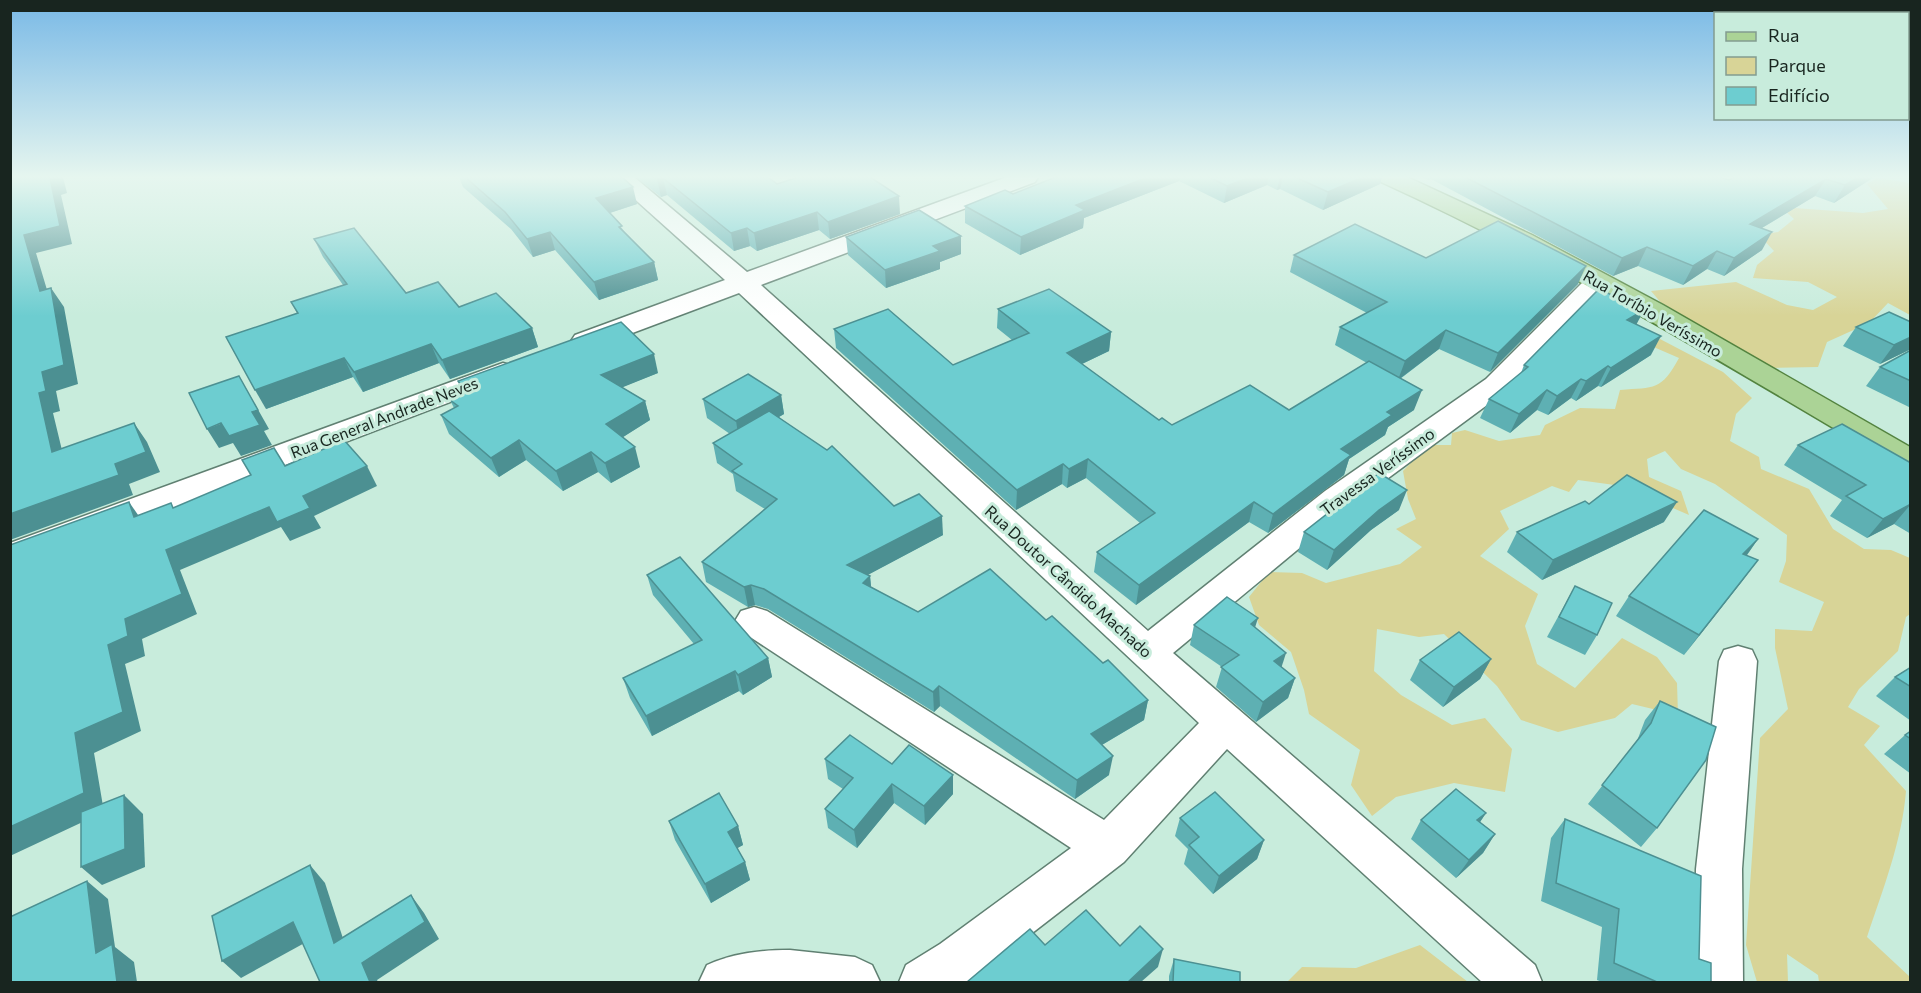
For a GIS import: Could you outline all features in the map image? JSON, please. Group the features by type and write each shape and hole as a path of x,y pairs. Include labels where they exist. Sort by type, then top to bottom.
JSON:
{"main road":[{"name":"Rua Toríbio Veríssimo","path":"1487,223 1598,281 1911,460"}],"street":[{"name":"Rua Doutor Cândido Machado","path":"675,223 743,282 1147,653 1518,982"},
{"path":"565,348 902,223"},
{"name":"Travessa Veríssimo","path":"1147,653 1337,499 1496,385 1598,281"},
{"name":"Rua General Andrade Neves","path":"10,556 532,361"},
{"path":"754,621 1108,847"},
{"path":"1718,982 1719,869 1738,661"},
{"path":"923,982 957,961 1108,847 1226,722"},
{"path":"724,982 744,976 821,976 855,982"}],"green space":[{"path":"1789,223 1910,223 1910,315 1888,303 1869,323 1827,342 1818,367 1763,368 1673,317 1651,291 1736,282 1787,305 1813,310 1837,297 1808,282 1753,278 1757,265 1774,251 1759,235 1778,232"},
{"path":"1660,339 1723,372 1752,398 1736,414 1730,441 1759,457 1761,469 1809,489 1833,529 1864,549 1891,550 1910,558 1910,614 1906,617 1898,651 1859,689 1848,707 1880,726 1864,745 1906,791 1896,847 1867,937 1910,977 1910,982 1819,982 1818,975 1787,954 1788,982 1757,982 1746,945 1760,738 1788,709 1775,648 1775,629 1812,631 1824,602 1779,582 1786,561 1787,535 1715,484 1681,469 1665,451 1647,459 1649,477 1681,491 1689,515 1622,486 1578,480 1569,492 1552,486 1500,511 1509,529 1480,556 1538,594 1525,626 1537,664 1575,688 1622,638 1657,657 1677,683 1678,715 1632,704 1615,718 1558,732 1521,720 1497,686 1444,634 1419,637 1377,629 1374,671 1401,695 1452,725 1485,718 1512,749 1505,792 1454,783 1396,797 1372,816 1351,785 1360,750 1309,714 1304,690 1291,652 1259,625 1249,597 1269,572 1302,573 1326,583 1400,564 1422,547 1396,529 1416,519 1408,499 1403,471 1428,445 1451,445 1452,433 1465,430 1499,441 1540,435 1545,425 1580,408 1615,409 1620,390 1656,385 1662,382 1673,369 1679,358 1649,345"},
{"path":"1420,945 1468,982 1287,982 1302,967 1356,968"}],"building":[{"path":"10,223 59,223 60,226 24,235 40,291 51,288 64,365 42,372 46,391 39,393 52,452 134,423 146,452 115,464 119,475 10,514"},
{"path":"514,223 620,223 622,226 619,227 654,262 594,282 550,232 527,239"},
{"path":"719,223 783,223 754,233 747,228 731,233"},
{"path":"883,223 941,223 961,236 933,246 940,251 885,270 846,237"},
{"path":"996,223 1053,223 1021,237"},
{"path":"1493,223 1503,223 1586,266 1498,353 1446,330 1405,361 1340,327 1387,302 1294,255 1355,224 1426,258"},
{"path":"1555,223 1751,223 1772,232 1734,258 1717,251 1693,266 1647,247 1622,258"},
{"path":"354,228 406,293 438,282 459,307 496,293 532,328 442,360 431,344 354,372 344,358 255,390 226,337 298,313 291,302 347,284 314,239"},
{"path":"1049,289 1111,332 1067,353 1159,420 1162,418 1172,425 1250,385 1289,410 1369,361 1422,390 1387,412 1392,415 1341,449 1351,455 1273,514 1254,502 1139,585 1097,552 1155,513 1088,459 1069,469 1063,464 1017,490 834,329 888,309 953,365 1029,333 998,309"},
{"path":"1599,289 1644,310 1627,320 1661,336 1611,368 1608,366 1586,381 1581,379 1557,396 1547,390 1519,414 1489,399 1528,367 1524,365"},
{"path":"1889,312 1911,322 1911,337 1894,345 1856,327"},
{"path":"621,322 654,354 601,375 645,401 606,424 635,447 605,463 591,452 556,471 519,440 491,458 441,415 458,406 450,400 466,392 458,381"},
{"path":"1911,350 1911,381 1880,367"},
{"path":"748,374 781,395 736,421 703,399"},
{"path":"239,376 258,410 252,412 260,425 229,436 221,423 207,429 189,393"},
{"path":"769,411 827,450 832,446 894,506 919,494 942,516 847,565 870,576 863,583 918,612 990,569 1046,620 1052,616 1103,663 1108,660 1148,700 1091,734 1113,756 1077,780 939,686 933,692 764,589 751,585 744,587 702,562 777,499 732,471 742,464 713,443"},
{"path":"1842,424 1911,463 1911,504 1883,519 1846,496 1866,485 1798,445"},
{"path":"344,440 367,466 303,496 310,508 277,522 269,507 166,550 182,594 125,619 128,636 108,645 123,712 75,733 84,793 10,827 10,545 129,502 134,517 171,503 173,508 251,475 242,460 274,448 285,466"},
{"path":"1379,473 1407,490 1379,510 1334,550 1304,532"},
{"path":"1627,475 1677,502 1553,560 1517,532 1585,501 1589,504"},
{"path":"1704,510 1758,539 1743,554 1758,560 1699,635 1629,596"},
{"path":"680,557 768,658 738,675 735,671 646,716 623,678 702,640 647,575"},
{"path":"1575,586 1612,603 1597,635 1559,617"},
{"path":"1227,597 1258,618 1251,624 1286,653 1274,661 1295,678 1263,702 1221,667 1239,655 1194,625"},
{"path":"1459,632 1491,659 1454,687 1420,660"},
{"path":"1911,667 1911,687 1895,677"},
{"path":"1660,701 1716,727 1706,760 1657,828 1602,785 1651,723"},
{"path":"1911,731 1911,739 1905,735"},
{"path":"850,735 892,764 909,745 953,775 924,806 892,784 854,830 825,809 853,778 825,759"},
{"path":"1456,789 1486,813 1477,820 1495,834 1469,860 1421,820"},
{"path":"1215,792 1264,840 1219,876 1189,845 1199,837 1180,818"},
{"path":"719,793 738,826 728,832 745,862 705,884 669,821"},
{"path":"124,795 125,849 81,867 81,812"},
{"path":"1565,819 1701,876 1699,959 1711,963 1711,982 1657,982 1614,963 1619,909 1556,883"},
{"path":"310,865 334,943 411,895 425,922 362,963 370,982 320,982 293,922 222,961 212,916"},
{"path":"87,881 96,953 112,944 117,982 10,982 10,917"},
{"path":"1086,910 1120,946 1140,926 1163,949 1128,982 967,982 1030,929 1045,945"},
{"path":"1174,959 1240,972 1240,982 1173,982"}]}
